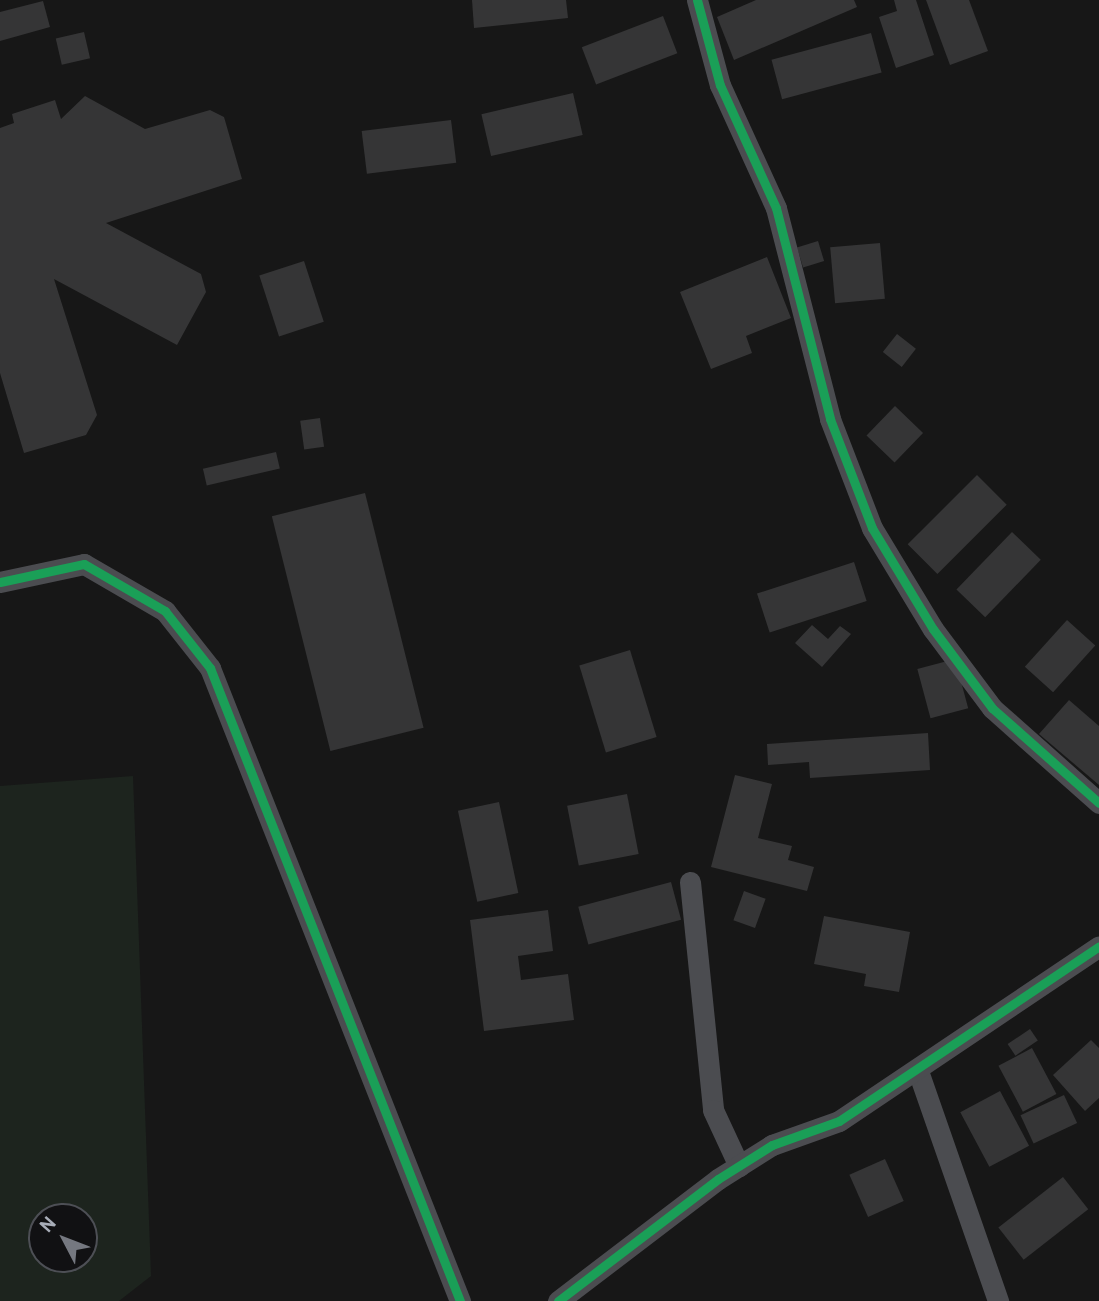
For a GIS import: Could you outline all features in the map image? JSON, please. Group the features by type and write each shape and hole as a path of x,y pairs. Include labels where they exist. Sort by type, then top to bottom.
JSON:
{"street":[{"path":"697,0 720,86 776,208 830,419 872,528 933,629 992,708 1099,803"},
{"path":"0,582 84,564 165,611 209,668 460,1301"},
{"path":"690,882 713,1110 739,1166"},
{"path":"558,1301 739,1166 772,1145 839,1121 1099,946"},
{"path":"918,1070 998,1301"}],"shaded area":[{"path":"133,776 151,1276 119,1301 0,1301 0,786"}],"building":[{"path":"472,0 566,0 568,18 474,28"},
{"path":"756,0 854,0 857,7 734,60 717,17"},
{"path":"894,0 916,0 934,55 896,68 879,17 897,11"},
{"path":"926,0 969,0 988,51 950,65"},
{"path":"43,1 50,27 0,41 0,12"},
{"path":"663,16 677,53 596,85 582,47"},
{"path":"84,32 90,58 62,65 56,39"},
{"path":"871,33 882,73 782,99 772,60"},
{"path":"573,93 583,135 491,156 481,114"},
{"path":"85,96 145,129 210,110 224,117 242,179 106,223 201,274 206,292 177,345 54,279 97,415 86,435 24,453 0,373 0,128 14,123 12,114 55,100 61,119"},
{"path":"451,120 456,163 367,174 362,131"},
{"path":"818,241 824,261 803,268 797,247"},
{"path":"880,243 885,299 835,303 830,247"},
{"path":"767,257 791,318 746,336 752,353 711,369 680,292"},
{"path":"304,261 324,322 279,336 259,276"},
{"path":"897,334 916,349 902,367 883,352"},
{"path":"895,406 923,433 895,463 867,435"},
{"path":"320,418 324,447 304,450 300,421"},
{"path":"276,452 280,469 207,485 203,469"},
{"path":"977,475 1007,505 937,574 908,544"},
{"path":"365,493 424,728 330,751 272,516"},
{"path":"1012,532 1041,560 985,617 956,590"},
{"path":"854,562 867,601 770,633 757,594"},
{"path":"1067,620 1095,645 1053,692 1025,667"},
{"path":"812,625 828,639 840,626 851,634 822,667 795,643"},
{"path":"630,650 657,737 606,753 579,665"},
{"path":"955,659 968,708 931,718 917,669"},
{"path":"1069,700 1099,726 1099,785 1039,734"},
{"path":"928,733 930,770 810,778 809,762 768,765 767,744"},
{"path":"735,775 772,784 758,838 792,846 788,860 814,867 807,891 711,867"},
{"path":"627,794 639,854 579,866 567,806"},
{"path":"499,802 518,893 477,902 458,811"},
{"path":"671,882 681,920 588,945 578,907"},
{"path":"744,891 766,899 755,928 733,920"},
{"path":"548,910 553,951 518,956 521,980 568,974 574,1020 484,1031 470,920"},
{"path":"824,916 910,932 899,992 864,986 866,974 814,964"},
{"path":"1030,1029 1038,1041 1015,1056 1008,1044"},
{"path":"1091,1040 1099,1048 1099,1098 1085,1111 1053,1075"},
{"path":"1032,1048 1056,1094 1023,1112 998,1066"},
{"path":"1000,1091 1029,1146 989,1167 960,1112"},
{"path":"1064,1095 1077,1123 1034,1143 1020,1115"},
{"path":"885,1159 904,1201 868,1217 849,1175"},
{"path":"1063,1177 1088,1209 1024,1260 998,1227"}],"cycle path":[{"path":"697,0 720,85 776,208 830,419 872,528 933,629 992,708 1099,803"},
{"path":"0,582 84,564 165,611 210,668 460,1301"},
{"path":"558,1301 718,1179 772,1145 839,1121 1099,946"}]}
